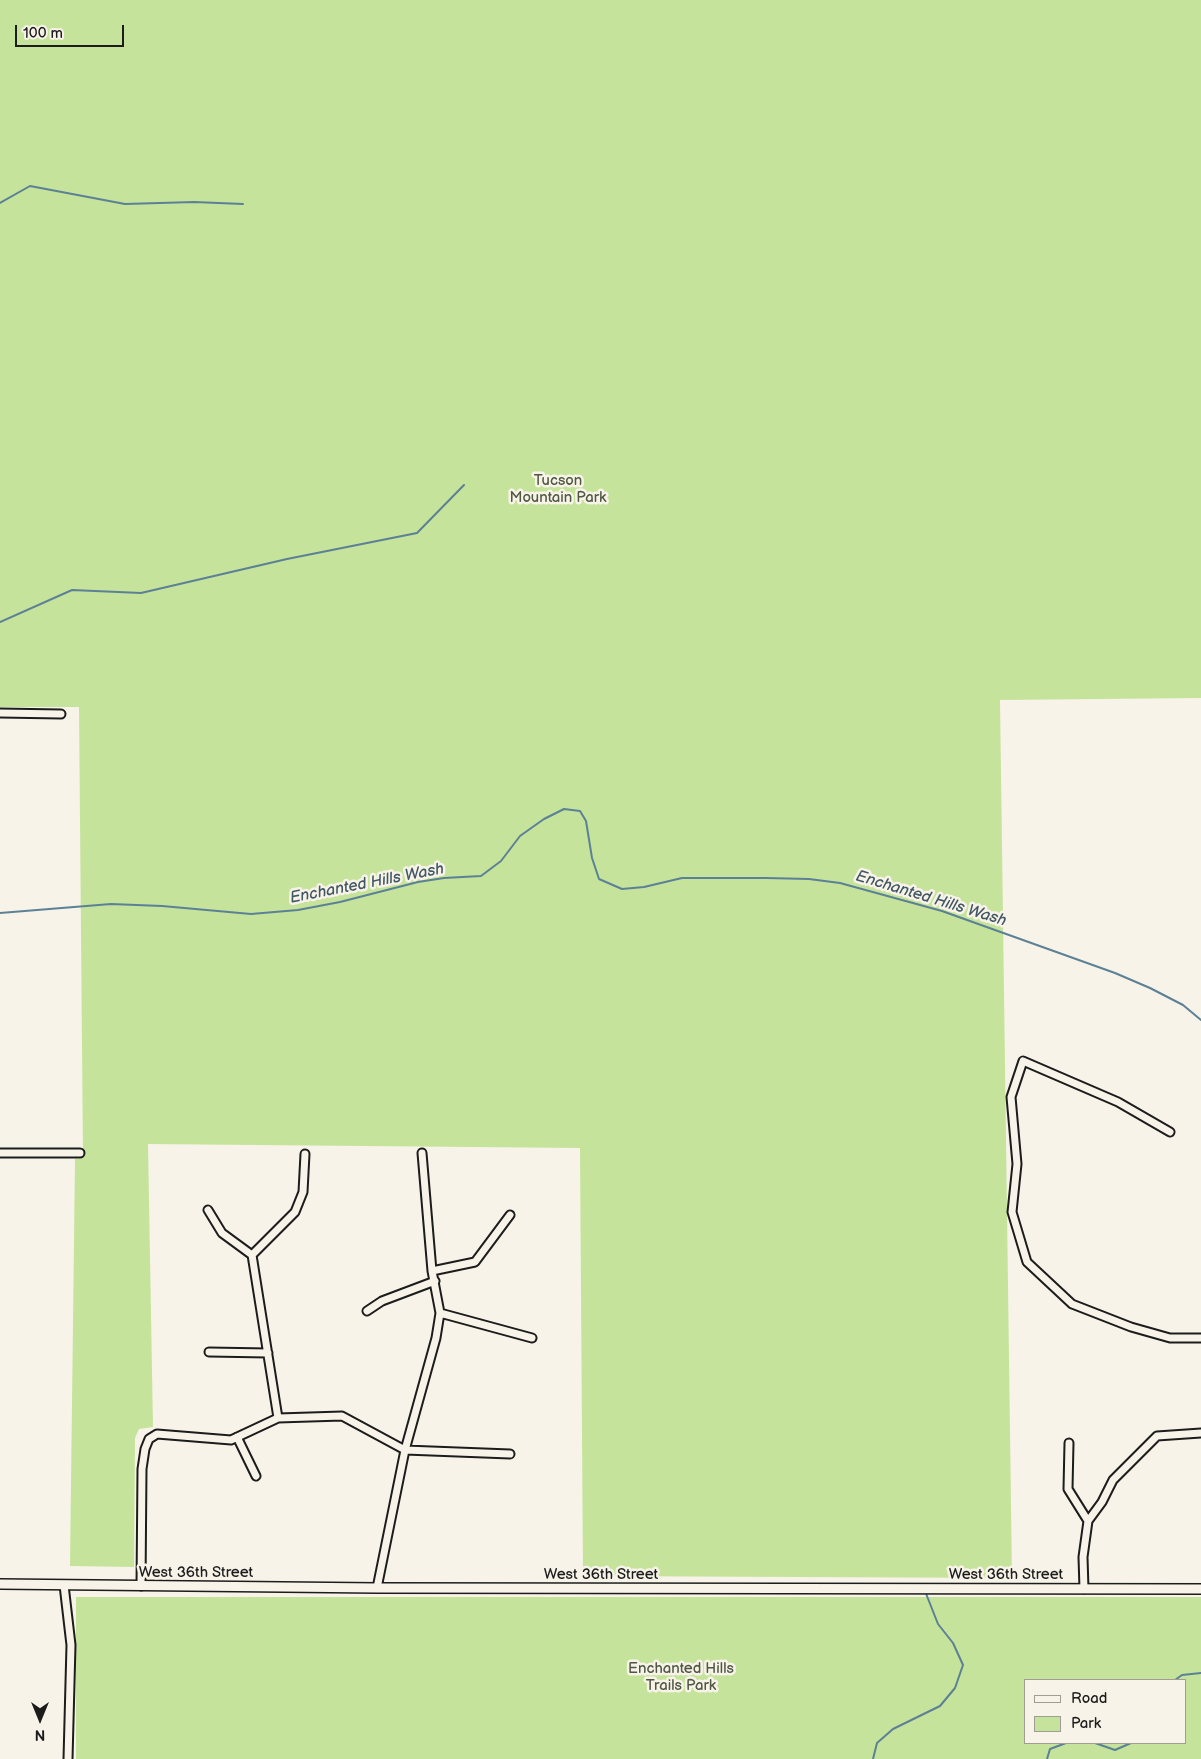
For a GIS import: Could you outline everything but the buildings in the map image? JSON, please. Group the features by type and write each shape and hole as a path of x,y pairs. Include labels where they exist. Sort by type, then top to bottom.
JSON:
{"street":[{"path":"0,713 61,714"},
{"path":"1170,1132 1118,1102 1023,1061 1010,1097 1017,1164 1012,1212 1027,1262 1072,1304 1132,1327 1170,1338 1201,1338"},
{"path":"0,1153 80,1153"},
{"path":"377,1588 405,1450 436,1338 440,1313 432,1271 422,1153"},
{"path":"252,1255 295,1212 304,1192 305,1154"},
{"path":"208,1210 222,1233 252,1255 278,1418"},
{"path":"432,1271 475,1262 510,1215"},
{"path":"367,1311 382,1301 435,1281"},
{"path":"440,1313 532,1338"},
{"path":"209,1352 268,1353"},
{"path":"142,1586 142,1469 145,1449 149,1439 157,1434 231,1440 278,1418 342,1416 405,1450 510,1454"},
{"path":"1084,1589 1083,1557 1088,1521 1102,1502 1113,1480 1157,1436 1201,1433"},
{"path":"238,1437 256,1476"},
{"path":"1069,1443 1068,1489 1088,1521"},
{"name":"West 36th Street","path":"0,1584 377,1588 1201,1589"},
{"path":"64,1585 71,1645 68,1759"}],"green space":[{"name":"Tucson Mountain Park","path":"0,0 1201,0 1201,698 1000,700 1012,1578 583,1576 580,1148 148,1144 153,1427 139,1429 135,1438 134,1567 70,1566 75,1159 83,1158 79,707 0,707"},
{"name":"Enchanted Hills Trails Park","path":"76,1597 1201,1597 1201,1759 76,1759"}],"waterway":[{"path":"0,203 30,186 125,204 194,202 243,204"},
{"path":"0,622 72,590 141,593 287,559 417,533 464,485"},
{"name":"Enchanted Hills Wash","path":"0,913 111,904 162,906 251,914 298,910 340,902 418,882 444,878 481,876 501,861 520,836 544,819 564,809 580,811 586,821 592,858 599,879 622,889 644,887 682,878 809,879 840,883 942,911 1115,973 1183,1005 1201,1020"},
{"path":"873,1759 877,1743 893,1729 940,1706 955,1688 963,1665 953,1643 938,1624 925,1591"},
{"path":"1176,1679 1182,1675 1201,1673"},
{"path":"1047,1759 1050,1749 1063,1744"},
{"path":"1098,1744 1115,1750 1129,1744"}]}
